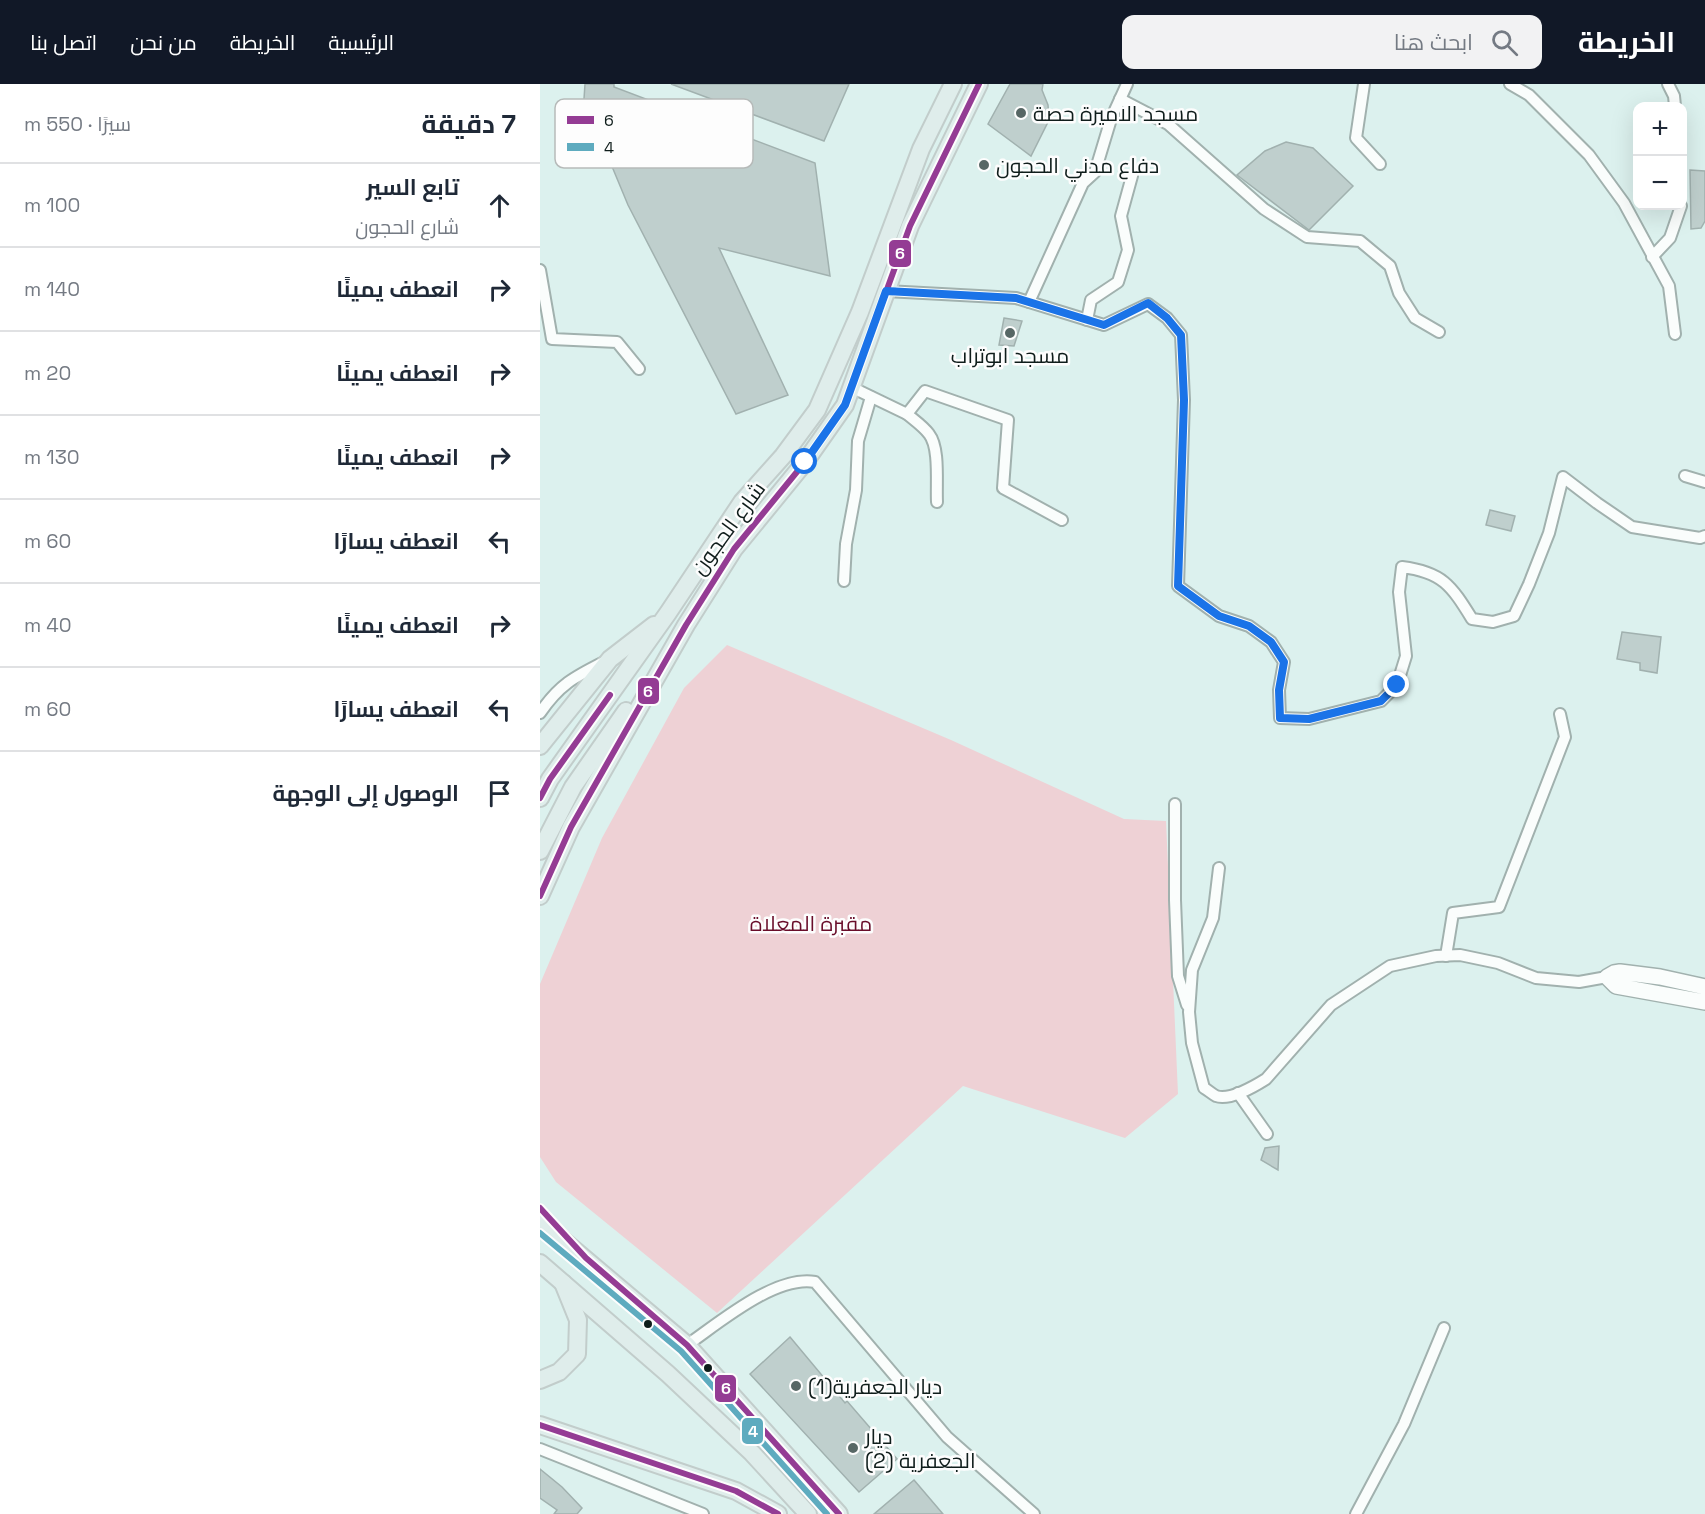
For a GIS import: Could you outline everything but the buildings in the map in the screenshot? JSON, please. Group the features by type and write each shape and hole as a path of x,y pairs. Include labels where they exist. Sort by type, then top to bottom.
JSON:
{"main road":[{"name":"شارع الحجون","path":"540,798 550,779 668,613 742,502 783,456 817,410 860,312 921,149 953,84"},
{"name":"شارع الحجون","path":"686,625 734,549 805,462 845,405 910,226 979,84"},
{"path":"540,743 610,660 668,613"},
{"path":"540,851 573,787 686,625"},
{"path":"540,896 571,827 686,625"},
{"path":"540,1208 586,1258"},
{"path":"540,1221 687,1345 839,1514"},
{"path":"540,1263 668,1374 752,1452 808,1514"},
{"path":"540,1380 559,1372 577,1354 578,1320 561,1280"},
{"path":"540,1425 736,1491 778,1514"}],"street":[{"path":"1029,302 1083,183 1095,172 1111,118 1127,84"},
{"path":"1364,84 1356,138 1380,164"},
{"path":"1510,84 1529,95 1589,155 1624,203 1669,285 1675,334"},
{"path":"1668,84 1675,102"},
{"path":"1120,99 1168,124 1264,209 1307,237 1360,241 1390,266 1399,293 1415,318 1438,332"},
{"path":"1087,320 1091,300 1118,282 1125,260 1128,250 1122,216 1132,176"},
{"path":"1652,257 1670,238 1680,210"},
{"path":"540,270 552,339 617,342 639,369"},
{"path":"886,291 1016,298 1104,325 1148,303 1167,318 1181,335 1184,400 1178,586 1219,616 1249,626 1271,642 1284,662 1279,690 1280,718 1309,719 1381,701 1397,685 1406,656 1399,592 1402,567 1424,570 1449,584 1472,619 1493,622 1514,616 1549,533 1563,477 1632,527 1700,538 1705,536"},
{"path":"851,387 907,414 928,432 932,439 936,459 937,502"},
{"path":"907,414 925,391 1008,420 1003,488 1062,520"},
{"path":"844,581 846,544 856,490 858,441 871,397"},
{"path":"1685,476 1705,482"},
{"path":"540,713 571,678 610,660"},
{"path":"1446,956 1453,912 1499,908 1565,737 1560,714"},
{"path":"1175,804 1178,976 1189,1011"},
{"path":"1219,868 1213,918 1192,970 1189,1011 1192,1043 1204,1088 1218,1096 1238,1093 1266,1080 1331,1005 1390,966 1436,956 1460,955 1498,963 1536,978 1579,982 1620,972 1660,977 1705,987"},
{"path":"1607,977 1616,986 1705,1002"},
{"path":"1238,1093 1267,1134"},
{"path":"687,1345 765,1292 789,1283 815,1282 947,1437 1034,1514"},
{"path":"1356,1514 1404,1424 1444,1328"},
{"path":"540,1449 703,1514"}],"green space":[{"name":"مقبرة المعلاة","path":"727,645 951,740 1124,819 1166,821 1178,1094 1125,1138 963,1086 717,1313 556,1182 540,1157 540,984 602,838 684,688"}],"transit line":[{"name":"6","path":"540,896 571,827 686,625 734,549 805,462 845,405 910,226 979,84"},
{"name":"6","path":"540,798 550,779 610,695"},
{"name":"6","path":"540,1208 586,1258 687,1345 839,1514"},
{"name":"4","path":"540,1233 681,1351 827,1514"},
{"name":"6","path":"540,1425 736,1491 778,1514"}],"place":[{"name":"مسجد الاميرة حصة","path":"1021,113"},
{"name":"دفاع مدني الحجون","path":"984,165"},
{"name":"مسجد ابوتراب","path":"1010,333"},
{"name":"ديار الجعفرية(1)","path":"796,1386"},
{"name":"ديار الجعفرية (2)","path":"853,1448"}],"route":[{"path":"805,462 845,405 886,291 1016,298 1104,325 1148,303 1167,318 1181,335 1184,400 1178,586 1219,616 1249,626 1271,642 1284,662 1279,690 1280,718 1309,719 1381,701 1397,685"}]}
